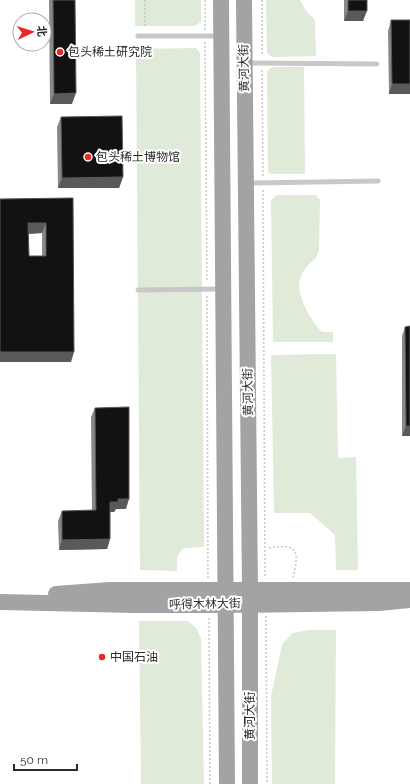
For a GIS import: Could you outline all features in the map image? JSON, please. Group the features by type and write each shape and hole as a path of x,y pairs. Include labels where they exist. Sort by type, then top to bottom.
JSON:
{"main road":[{"name":"黄河大街","path":"221,0 227,784"},
{"name":"黄河大街","path":"244,0 246,183 258,597 250,784"},
{"name":"呼得木林大街","path":"0,595 57,594 110,590 208,597"},
{"name":"呼得木林大街","path":"0,602 258,597 410,590"},
{"name":"呼得木林大街","path":"258,597 379,603 410,600"}],"lane":[{"path":"138,36 221,36"},
{"path":"244,63 377,64"},
{"path":"246,183 378,181"},
{"path":"138,290 223,289"}],"path":[{"path":"145,0 145,26"},
{"path":"205,0 210,784"},
{"path":"262,0 263,182 258,597 267,784"},
{"path":"269,548 285,546 294,551 297,559 293,578"}],"green space":[{"path":"135,0 201,0 201,22 194,26 135,26"},
{"path":"266,0 300,0 306,11 315,20 316,56 272,57 267,53"},
{"path":"196,48 200,53 204,547 183,548 177,557 177,571 140,570 136,49"},
{"path":"272,67 304,67 305,174 270,174 268,172 267,71"},
{"path":"277,195 316,195 320,200 319,250 316,258 307,266 299,284 306,310 322,332 333,332 333,342 273,342 271,200"},
{"path":"336,354 338,458 356,457 358,570 336,570 335,535 310,513 274,513 271,355"},
{"path":"139,621 188,621 197,629 201,639 204,784 141,784"},
{"path":"309,630 336,630 335,784 272,784 271,696 282,645 292,633"}],"building":[{"name":"包头稀土研究院","path":"53,0 75,0 76,93 54,94"},
{"path":"348,0 367,0 367,11 348,11"},
{"path":"391,20 410,20 410,84 392,84"},
{"name":"包头稀土博物馆","path":"122,116 123,177 62,178 61,117"},
{"path":"73,198 74,352 0,352 0,199","holes":["28,223 46,223 46,256 29,256"]},
{"path":"410,326 410,426 406,426 405,327"},
{"path":"129,407 129,499 118,499 118,502 110,502 110,539 62,540 62,511 96,510 95,408"}],"place":[{"name":"包头稀土研究院","path":"60,52"},
{"name":"包头稀土博物馆","path":"88,157"},
{"name":"中国石油","path":"102,657"}]}
